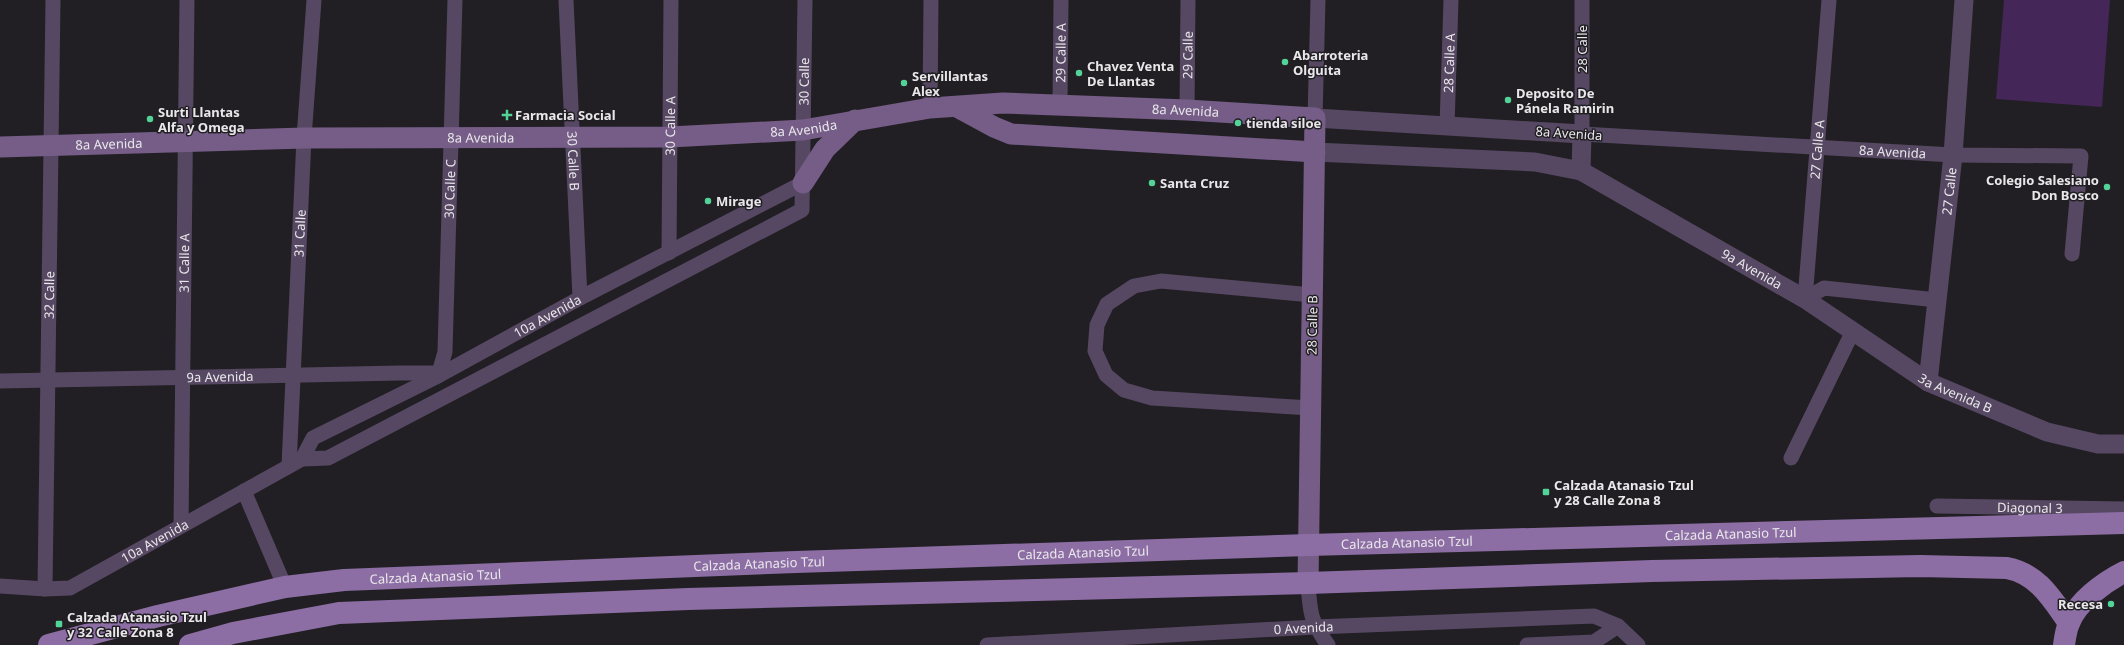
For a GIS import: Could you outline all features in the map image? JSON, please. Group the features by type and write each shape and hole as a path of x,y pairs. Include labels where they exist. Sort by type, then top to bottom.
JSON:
{"main road":[{"name":"8a Avenida","path":"0,147 51,144 304,138 670,137 803,130 930,108 959,108 1003,103 1187,110 1315,118"},
{"name":"8a Avenida","path":"959,108 994,127 1011,134 1315,152"},
{"name":"28 Calle B","path":"1308,583 1315,118"},
{"path":"803,182 826,149 855,120"},
{"name":"Calzada Atanasio Tzul","path":"49,645 158,616 286,587 367,579 812,561 1308,545 2124,523"},
{"path":"190,645 233,634 339,613 688,598 1308,583 1652,571 1920,566 2007,568 2021,570 2036,580 2049,594 2069,623"},
{"path":"2064,645 2069,623 2084,602 2113,578 2124,572"}],"street":[{"name":"32 Calle","path":"45,589 53,0"},
{"name":"31 Calle A","path":"182,526 187,0"},
{"name":"31 Calle","path":"295,463 293,376 304,138 314,0"},
{"name":"30 Calle C","path":"438,376 444,352 455,0"},
{"name":"30 Calle B","path":"566,0 571,138 580,298"},
{"name":"30 Calle A","path":"669,253 671,0"},
{"name":"30 Calle","path":"802,210 805,0"},
{"path":"930,108 931,0"},
{"name":"29 Calle A","path":"1060,0 1060,105"},
{"name":"29 Calle","path":"1187,110 1188,0"},
{"name":"28 Calle B","path":"1315,118 1318,0"},
{"name":"28 Calle A","path":"1447,126 1451,0"},
{"name":"28 Calle","path":"1581,171 1582,0"},
{"name":"27 Calle A","path":"1805,299 1830,0"},
{"name":"27 Calle","path":"1928,382 1953,155 1964,0"},
{"name":"8a Avenida","path":"1315,118 1953,155 2081,156 2072,254"},
{"name":"8a Avenida","path":"1315,152 1535,162 1581,171"},
{"name":"9a Avenida","path":"1581,171 1805,299"},
{"name":"10a Avenida","path":"295,463 313,438 438,376 580,298 803,182"},
{"name":"10a Avenida","path":"0,586 45,589 70,588 295,463 328,458 802,210"},
{"path":"1310,408 1152,398 1124,390 1106,375 1095,351 1097,325 1107,304 1134,286 1161,281 1312,295"},
{"path":"1805,299 1824,288 1937,300"},
{"name":"3a Avenida B","path":"1805,299 1928,382 2047,432 2098,444 2124,444"},
{"path":"1791,458 1853,331"},
{"name":"9a Avenida","path":"0,381 432,373 438,376"},
{"path":"244,492 286,587"},
{"name":"Diagonal 3","path":"1937,506 2124,509"},
{"name":"28 Calle B","path":"1308,583 1310,610 1315,627 1328,645"},
{"name":"0 Avenida","path":"986,645 1315,627 1594,616 1618,626 1638,645"},
{"path":"1527,645 1594,642 1618,626"}],"shaded area":[{"path":"2004,0 2110,0 2102,107 1996,99"}],"place":[{"name":"Abarroteria Olguita","path":"1285,62"},
{"name":"Chavez Venta De Llantas","path":"1079,73"},
{"name":"Servillantas Alex","path":"904,83"},
{"name":"Deposito De Pánela Ramirin","path":"1508,100"},
{"name":"Farmacia Social","path":"507,115"},
{"name":"Surti Llantas Alfa y Omega","path":"150,119"},
{"name":"tienda siloe","path":"1238,123"},
{"name":"Santa Cruz","path":"1152,183"},
{"name":"Colegio Salesiano Don Bosco","path":"2107,187"},
{"name":"Mirage","path":"708,201"},
{"name":"Calzada Atanasio Tzul y 28 Calle Zona 8","path":"1546,492"},
{"name":"Recesa","path":"2111,604"},
{"name":"Calzada Atanasio Tzul y 32 Calle Zona 8","path":"59,624"}]}
